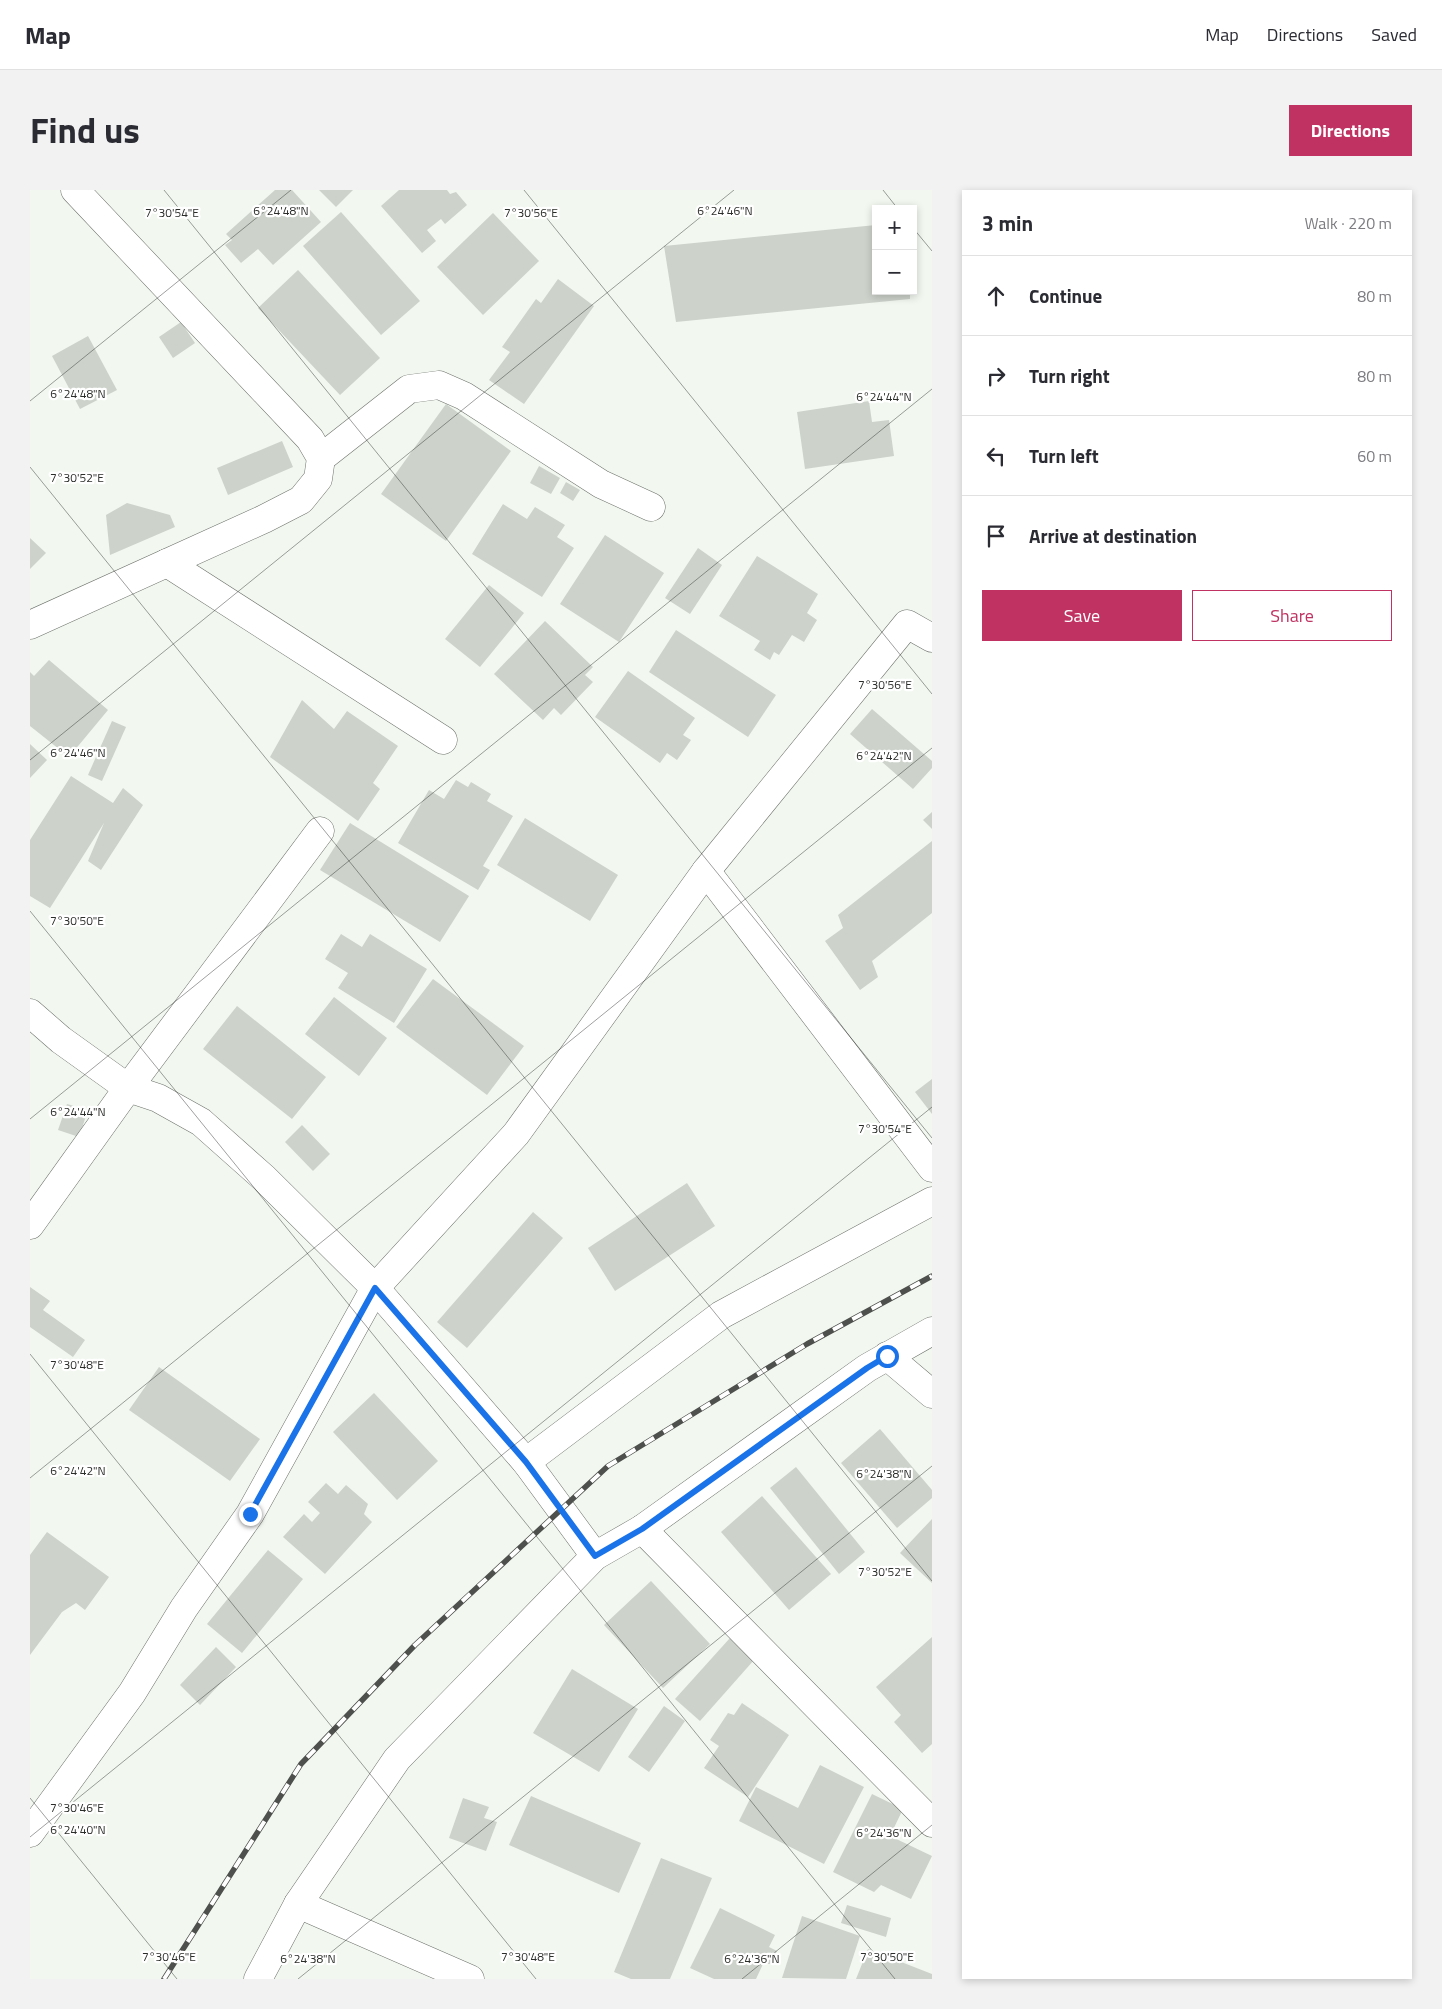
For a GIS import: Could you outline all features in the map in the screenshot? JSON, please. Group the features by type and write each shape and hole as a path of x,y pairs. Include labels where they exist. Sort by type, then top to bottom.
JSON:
{"street":[{"path":"30,625 264,519 301,500 318,479 321,458 310,439 75,190"},
{"path":"321,458 409,389 439,384 464,396 601,484 651,508"},
{"path":"167,563 443,740"},
{"path":"30,1834 132,1693 184,1608 250,1514 375,1288 516,1134 706,871 907,624 932,638"},
{"path":"30,1225 128,1088 320,830"},
{"path":"706,871 932,1168"},
{"path":"30,1013 61,1040 128,1088 158,1098 201,1122 264,1178 375,1288 526,1462 595,1556"},
{"path":"526,1462 721,1315 932,1201"},
{"path":"258,1979 298,1904 398,1759 595,1556 642,1529 867,1368 932,1332"},
{"path":"887,1356 932,1394"},
{"path":"642,1529 932,1823"},
{"path":"298,1904 470,1979"}],"building":[{"path":"275,190 292,190 321,222 273,265 258,249 241,263 225,245 232,240 226,234"},
{"path":"319,190 353,190 336,207"},
{"path":"399,190 447,190 450,194 456,192 467,205 445,224 441,219 427,230 436,241 422,253 381,206"},
{"path":"341,212 420,301 381,335 303,246"},
{"path":"493,213 539,261 483,315 437,267"},
{"path":"872,225 872,295 910,295 910,299 676,322 664,246"},
{"path":"298,270 380,358 340,395 258,308"},
{"path":"558,279 594,306 524,404 489,380 510,352 502,347 536,299 541,303"},
{"path":"181,322 195,343 173,358 159,337"},
{"path":"88,336 117,390 80,409 52,356"},
{"path":"869,401 872,422 889,420 894,456 805,469 797,412"},
{"path":"446,404 511,451 446,541 381,494"},
{"path":"282,441 293,467 228,495 217,468"},
{"path":"539,466 560,478 551,494 530,483"},
{"path":"566,482 580,490 573,501 560,493"},
{"path":"127,503 170,515 175,527 110,555 106,515"},
{"path":"503,504 527,519 535,507 565,525 557,537 574,548 542,597 472,554"},
{"path":"605,535 664,573 619,642 560,604"},
{"path":"30,538 46,553 30,569"},
{"path":"698,548 722,565 690,614 665,598"},
{"path":"757,556 818,594 807,613 817,620 804,642 792,635 779,655 774,652 770,660 754,650 760,641 719,616"},
{"path":"489,585 524,613 480,667 445,639"},
{"path":"545,621 593,667 585,675 593,682 561,715 554,708 543,720 494,674"},
{"path":"676,630 776,695 748,737 649,672"},
{"path":"49,660 108,710 69,757 30,726 30,672 34,676"},
{"path":"628,671 695,718 683,735 691,740 677,760 667,753 660,763 595,717"},
{"path":"302,700 334,729 347,711 398,746 373,783 380,789 358,821 270,757"},
{"path":"872,709 932,761 932,768 913,789 850,734"},
{"path":"112,721 126,727 102,781 88,775"},
{"path":"30,744 47,760 30,778"},
{"path":"71,776 113,803 123,788 143,805 101,870 88,861 104,823 50,908 30,896 30,840"},
{"path":"456,780 468,787 471,782 491,794 487,801 513,816 483,866 490,870 478,890 398,843 429,790 444,799"},
{"path":"932,812 932,829 923,820"},
{"path":"525,818 618,875 590,921 497,865"},
{"path":"350,823 469,896 440,942 320,870"},
{"path":"932,841 932,913 872,961 878,977 860,990 825,941 843,928 838,915"},
{"path":"341,934 362,947 370,934 427,969 394,1023 338,988 348,973 325,959"},
{"path":"433,979 524,1046 487,1095 396,1027"},
{"path":"334,997 387,1038 359,1076 305,1034"},
{"path":"237,1006 326,1077 292,1119 203,1049"},
{"path":"932,1079 932,1114 915,1092"},
{"path":"67,1104 88,1110 79,1137 58,1130"},
{"path":"302,1125 330,1154 313,1171 285,1142"},
{"path":"687,1183 715,1226 615,1291 588,1248"},
{"path":"533,1212 563,1238 467,1348 437,1322"},
{"path":"30,1287 50,1301 43,1310 85,1340 73,1357 30,1327"},
{"path":"159,1367 260,1439 230,1481 129,1410"},
{"path":"374,1393 438,1461 397,1500 333,1432"},
{"path":"880,1429 932,1490 932,1498 897,1528 841,1463"},
{"path":"796,1467 865,1552 839,1574 770,1488"},
{"path":"326,1483 338,1494 346,1485 368,1504 364,1514 372,1522 325,1574 283,1537 304,1514 312,1522 320,1513 308,1502"},
{"path":"762,1496 831,1574 789,1610 721,1532"},
{"path":"932,1519 932,1583 900,1553"},
{"path":"47,1532 109,1577 85,1610 76,1603 62,1612 30,1655 30,1555"},
{"path":"268,1550 303,1579 242,1653 207,1624"},
{"path":"651,1581 710,1644 663,1688 604,1625"},
{"path":"932,1637 932,1744 922,1753 894,1722 901,1715 876,1687"},
{"path":"730,1638 754,1660 700,1721 675,1699"},
{"path":"216,1647 236,1667 200,1705 180,1685"},
{"path":"572,1669 638,1709 599,1772 533,1733"},
{"path":"742,1703 789,1735 748,1797 704,1768 719,1746 710,1740 728,1713 734,1715"},
{"path":"664,1706 685,1721 649,1772 628,1757"},
{"path":"820,1765 864,1787 824,1864 739,1821 756,1787 798,1808"},
{"path":"872,1794 903,1809 890,1836 932,1856 911,1899 881,1885 874,1892 833,1872"},
{"path":"531,1796 641,1843 619,1893 509,1845"},
{"path":"463,1798 489,1807 484,1818 497,1822 486,1851 449,1838"},
{"path":"661,1858 712,1878 670,1979 631,1979 614,1972"},
{"path":"847,1905 891,1918 886,1937 841,1923"},
{"path":"720,1908 775,1935 769,1947 777,1951 770,1964 763,1964 756,1979 714,1979 690,1968"},
{"path":"802,1916 860,1936 846,1979 782,1978"},
{"path":"868,1949 932,1974 932,1979 856,1979"}],"railway":[{"path":"164,1979 301,1764 415,1645 608,1466 807,1344 932,1276"}],"route":[{"path":"250,1514 375,1288 526,1462 595,1556 642,1529 867,1368 887,1356"}]}
